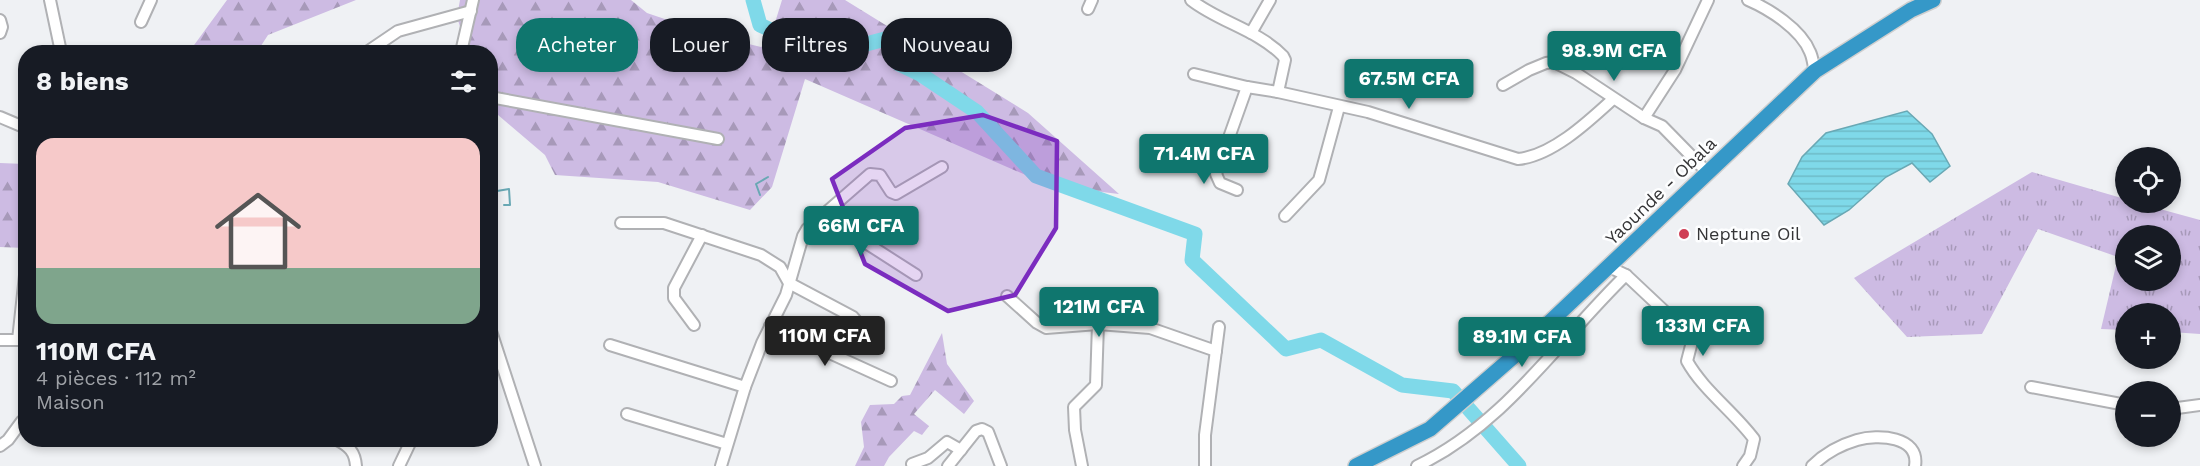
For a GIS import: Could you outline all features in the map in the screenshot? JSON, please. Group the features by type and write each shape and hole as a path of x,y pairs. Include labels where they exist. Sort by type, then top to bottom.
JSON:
{"highway":[{"name":"Yaounde - Obala","path":"1356,466 1430,429 1514,356 1815,71 1911,10 1933,0"}],"street":[{"path":"50,0 60,45"},
{"path":"141,22 151,0"},
{"path":"1191,0 1205,11 1251,33 1284,56 1278,92"},
{"path":"1251,33 1270,0"},
{"path":"1644,118 1675,70 1708,0"},
{"path":"1748,0 1779,17 1799,36 1810,51 1815,71"},
{"path":"377,45 398,31 472,5"},
{"path":"463,45 472,5"},
{"path":"0,20 2,27 0,33"},
{"path":"1503,85 1529,70 1554,62 1644,118 1662,126 1708,173"},
{"path":"1194,74 1388,118 1518,159 1551,148 1591,120 1613,99"},
{"path":"1237,190 1220,183 1216,178 1221,157 1247,87"},
{"path":"498,98 718,139"},
{"path":"1285,216 1320,180 1339,107"},
{"path":"0,117 18,125"},
{"path":"1172,146 1221,157"},
{"path":"721,466 745,387 762,342 786,295 807,229 870,174 880,175 891,192 896,194 942,167"},
{"path":"826,214 847,235 863,241 916,275"},
{"path":"621,223 664,223 761,255 780,267 789,283 853,318 873,340"},
{"path":"693,325 674,298 673,293 702,235"},
{"path":"1609,267 1626,275 1693,338 1688,362 1695,376 1725,405 1754,439 1750,456 1743,466"},
{"path":"1417,466 1454,446 1495,414 1535,376 1592,309 1626,275"},
{"path":"1007,296 1037,323 1046,328 1098,324 1150,328 1216,351"},
{"path":"1082,466 1075,430 1074,407 1096,386 1098,324"},
{"path":"770,326 891,381"},
{"path":"1205,466 1205,435 1219,327"},
{"path":"0,340 18,340"},
{"path":"610,345 745,387"},
{"path":"498,353 534,466"},
{"path":"2031,387 2115,403"},
{"path":"2181,408 2200,405"},
{"path":"627,414 728,444"},
{"path":"0,446 6,443 18,426"},
{"path":"948,466 976,431 982,429 988,432 1001,466"},
{"path":"1812,466 1836,448 1858,439 1873,437 1905,442 1915,452 1915,466"},
{"path":"912,464 928,459 945,443 950,442 961,450"},
{"path":"349,447 354,454 356,466"},
{"path":"399,466 408,447"}],"highlighted area":[{"path":"983,115 1057,141 1056,228 1015,295 948,311 865,264 832,179 905,128"}],"green space":[{"path":"227,0 356,0 268,35 262,45 194,45"},
{"path":"460,0 631,0 647,13 662,18 650,18 650,72 750,72 750,44 762,46 762,72 869,72 869,18 776,18 782,0 845,0 881,22 881,72 962,72 1028,113 1119,194 1051,186 805,79 772,187 750,210 658,182 555,175 545,155 498,115 498,45 466,45 457,17"},
{"path":"0,163 18,164 18,248 0,247"},
{"path":"2032,172 2115,196 2115,213 2174,213 2200,220 2200,334 2181,333 2181,303 2115,303 2115,330 2101,329 2115,270 2115,291 2181,291 2181,225 2115,225 2115,256 2038,229 1982,334 1907,337 1854,278"},
{"path":"942,333 947,364 974,401 964,414 935,390 914,414 929,426 922,435 914,431 889,457 884,466 855,466 864,447 861,422 870,405 894,404 902,396 910,395"}],"water":[{"path":"1907,111 1932,134 1950,166 1930,182 1912,163 1886,177 1849,210 1824,225 1788,184 1802,157 1826,133"}],"waterway":[{"path":"753,0 760,25 825,55 885,39 899,64 920,74 977,112 1036,176 1195,234 1192,260 1286,349 1321,340 1402,385 1453,391 1519,466"},
{"path":"760,195 756,184 768,177"},
{"path":"498,191 509,189 510,205 504,205"}],"place":[{"name":"Neptune Oil","path":"1684,234"}]}
